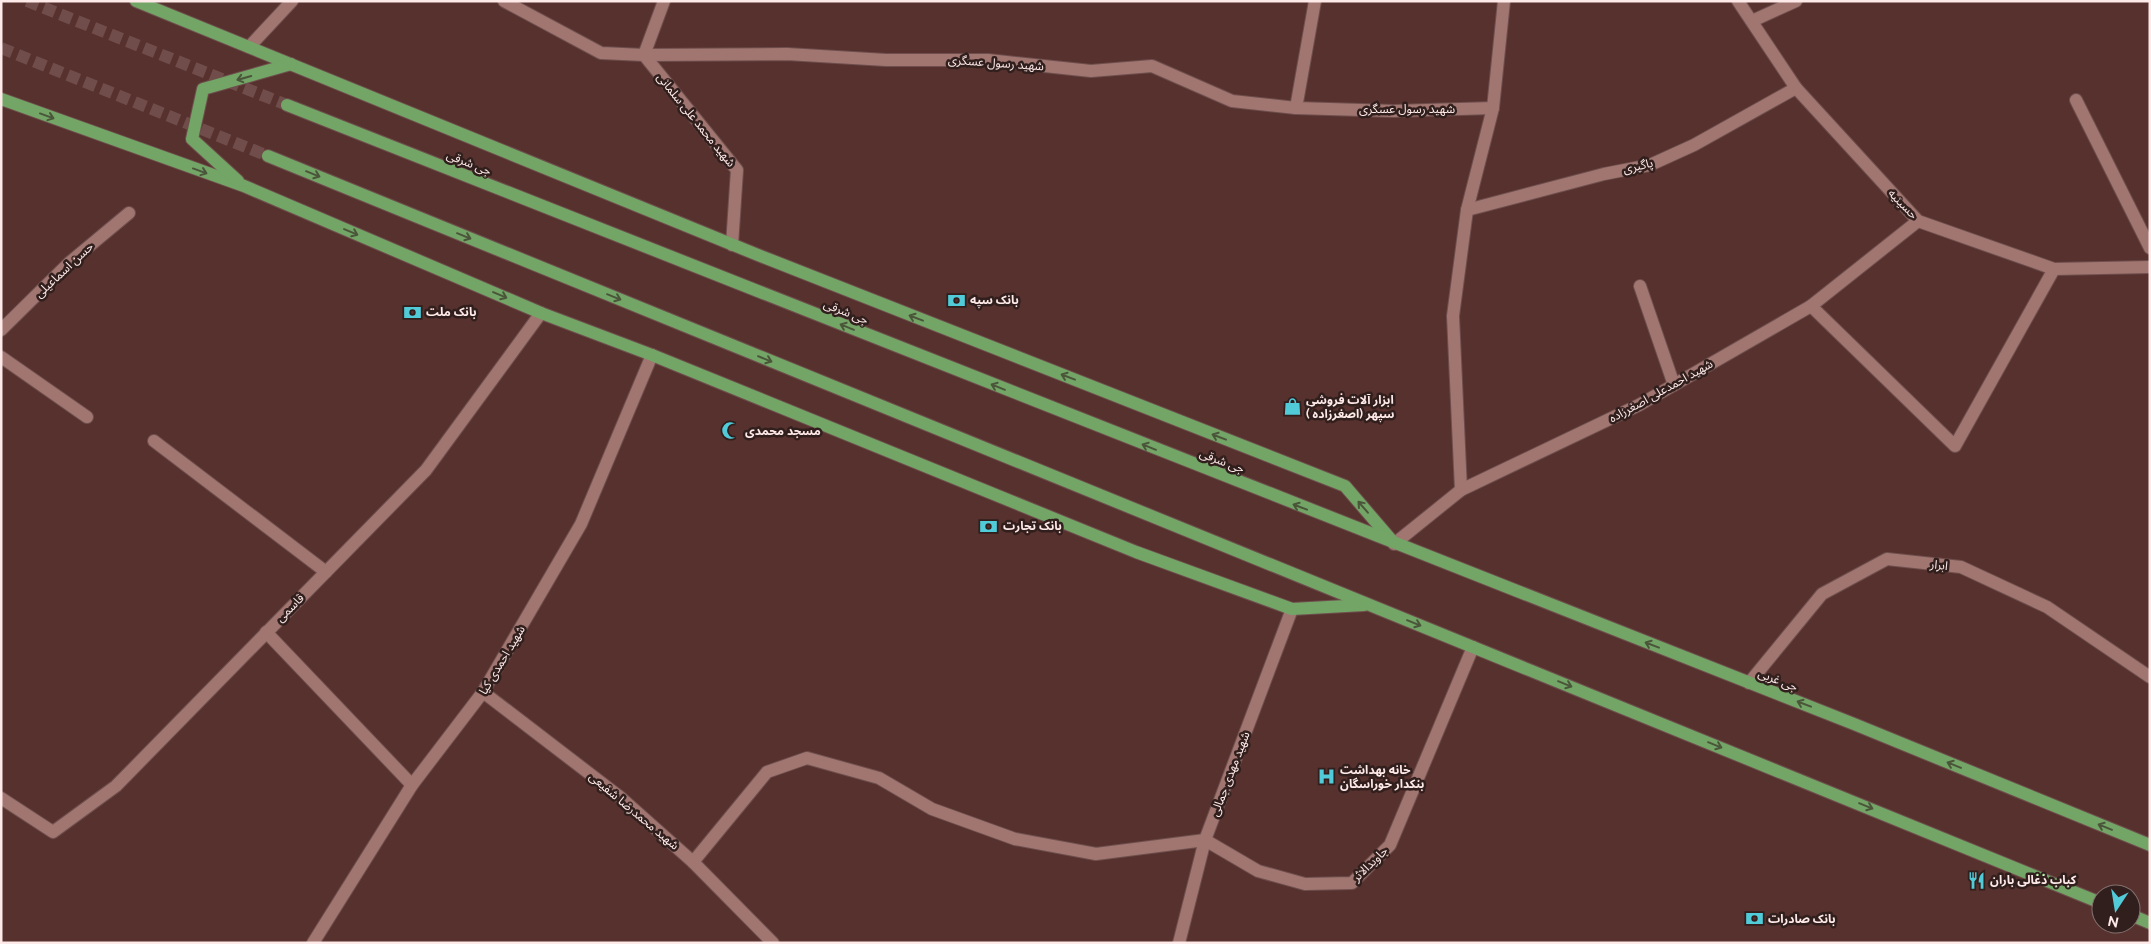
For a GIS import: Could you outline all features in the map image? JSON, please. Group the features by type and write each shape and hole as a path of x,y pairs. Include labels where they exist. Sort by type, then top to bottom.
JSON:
{"main road":[{"path":"136,1 732,245 1345,486 1394,544"},
{"path":"244,186 192,140 203,89 291,64"},
{"path":"1,99 244,186 541,313 652,355 1127,548 1292,609 1369,605"},
{"name":"جی شرقی","path":"287,105 1394,544"},
{"path":"268,156 2091,899"},
{"name":"جی غربی","path":"1394,544 1749,683 2150,845"}],"street":[{"path":"249,47 292,1"},
{"name":"شهید رسول عسگری","path":"504,1 600,52 644,55 787,54 886,60 988,60 1090,71 1152,66 1232,101 1296,108 1394,111 1492,108"},
{"path":"644,55 664,1"},
{"path":"1296,108 1316,1"},
{"path":"1461,490 1454,316 1467,210 1492,108 1504,1"},
{"name":"حسینیه","path":"1738,1 1796,88 1918,221 2054,270 2150,267"},
{"path":"1752,21 1796,1"},
{"name":"شهید محمد علی سلمانی","path":"644,55 737,170 732,245"},
{"name":"پاگیری","path":"1467,210 1604,174 1650,165 1694,145 1796,88"},
{"path":"2076,100 2150,248"},
{"name":"حسن اسماعیلی","path":"1,330 69,263 129,213"},
{"name":"شهید احمدعلی اصغرزاده","path":"1394,544 1461,490 1639,405 1811,306 1918,221"},
{"path":"1811,306 1955,446 2054,270"},
{"path":"1640,286 1674,385"},
{"name":"قاسمی","path":"1,798 53,832 116,786 426,470 541,313"},
{"name":"شهید احمدی کیا","path":"313,943 412,785 483,692 581,524 652,355"},
{"path":"1,357 87,418"},
{"path":"154,442 326,572"},
{"name":"ابرار","path":"1749,683 1822,594 1886,559 1961,567 2047,607 2150,677"},
{"name":"شهید مهدی جمالی","path":"1181,941 1205,840 1292,609"},
{"path":"266,632 412,785"},
{"name":"جاویدالاثر","path":"1205,840 1258,871 1305,884 1352,883 1390,845 1473,647"},
{"name":"شهید محمدرضا شفیعی","path":"483,692 620,797 693,862 773,943"},
{"path":"693,862 767,772 807,758 879,778 932,809 1015,839 1096,854 1205,840"}],"tunnel":[{"path":"27,1 287,105"},
{"path":"1,48 268,156"}],"place":[{"name":"بانک سپه","path":"956,300"},
{"name":"بانک ملت","path":"412,312"},
{"name":"ابزار آلات فروشی سپهر (اصغرزاده )","path":"1292,407"},
{"name":"مسجد محمدی","path":"731,431"},
{"name":"بانک تجارت","path":"989,526"},
{"name":"خانه بهداشت بنکدار خوراسگان","path":"1326,777"},
{"name":"کباب ذغالی باران","path":"1976,880"},
{"name":"بانک صادرات","path":"1754,919"}]}
